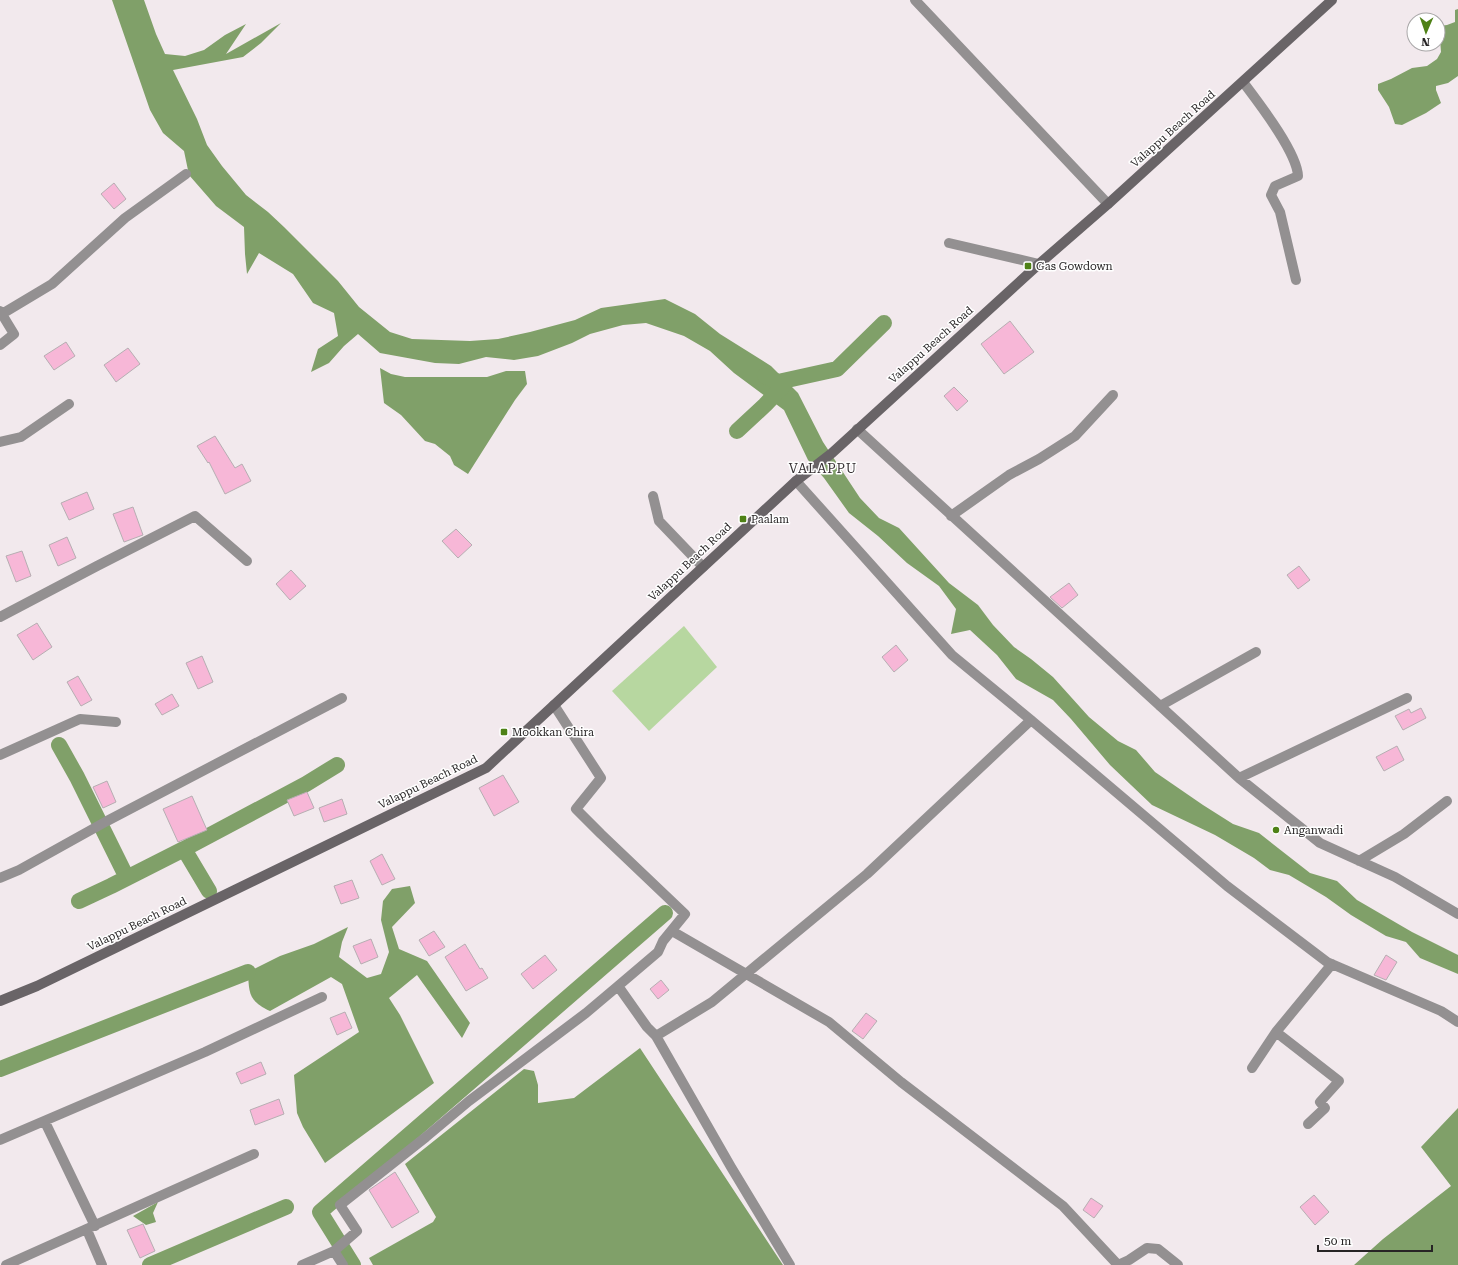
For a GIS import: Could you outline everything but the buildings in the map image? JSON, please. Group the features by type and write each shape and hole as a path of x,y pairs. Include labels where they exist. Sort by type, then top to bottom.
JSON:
{"main road":[{"name":"Valappu Beach Road","path":"0,1001 37,986 486,768 796,481 832,453 1332,0"}],"street":[{"path":"916,0 1108,204"},
{"path":"1243,82 1290,150 1298,169 1298,176 1275,186 1271,195 1280,212 1296,280"},
{"path":"0,346 14,334 1,312 52,284 124,218 186,174"},
{"path":"949,243 1039,264"},
{"path":"951,516 1010,475 1040,459 1075,436 1113,395"},
{"path":"0,442 21,437 69,404"},
{"path":"857,429 1239,778 1320,843 1395,877 1458,914"},
{"path":"796,481 952,655 1227,886 1328,962 1441,1011 1458,1022"},
{"path":"654,496 659,521 703,567"},
{"path":"0,618 195,516 247,560"},
{"path":"1160,706 1256,652"},
{"path":"0,878 19,870 107,821 342,698"},
{"path":"1239,778 1407,698"},
{"path":"302,1265 335,1250 357,1231 340,1205 469,1101 586,1013 658,952 663,941 685,914 600,834 576,809 601,778 554,705"},
{"path":"0,755 80,719 116,722"},
{"path":"656,1036 712,1002 867,874 1031,720"},
{"path":"1360,861 1404,834 1447,801"},
{"path":"672,930 829,1022 901,1082 1063,1206 1118,1265 1129,1260 1147,1248 1158,1249 1178,1265"},
{"path":"1252,1068 1276,1032 1332,964"},
{"path":"618,986 656,1036 731,1167 790,1265"},
{"path":"0,1140 45,1122 205,1052 322,997"},
{"path":"1276,1032 1339,1081 1320,1102 1325,1108 1308,1124"},
{"path":"45,1122 91,1228 102,1265"},
{"path":"6,1265 254,1154"},
{"path":"335,1250 343,1265"}],"shaded area":[{"path":"112,0 144,0 165,54 185,56 204,50 225,35 246,24 226,54 281,23 261,43 243,57 173,70 197,119 207,145 246,195 284,227 338,281 359,307 390,332 412,339 470,341 498,339 575,320 601,308 665,299 695,314 720,334 771,366 798,393 823,442 860,498 879,518 899,528 949,583 978,605 993,625 1014,647 1053,677 1089,717 1118,741 1136,750 1155,772 1203,805 1233,824 1259,833 1310,873 1337,881 1357,900 1412,932 1458,955 1458,974 1420,958 1406,942 1386,936 1289,875 1270,870 1254,858 1215,835 1152,805 1110,765 1053,700 1016,679 997,655 970,630 951,634 956,609 939,586 907,563 878,536 849,513 824,478 808,460 784,410 734,373 710,351 684,336 646,323 623,325 590,334 572,343 538,356 514,360 486,357 459,364 435,363 380,353 358,334 344,346 329,363 311,372 318,349 338,336 334,313 313,303 293,274 259,253 247,274 244,227 216,206 189,175 184,151 163,133 150,110"},
{"path":"1458,9 1458,76 1448,83 1436,86 1441,103 1426,113 1402,125 1395,124 1389,107 1378,90 1378,84 1412,68 1427,66 1437,59 1441,52 1446,52 1446,25 1455,22 1455,10"},
{"path":"380,368 391,374 405,377 487,377 506,371 525,371 527,384 515,400 468,474 454,465 450,456 435,444 425,441 401,415 384,403"},
{"path":"684,626 717,667 649,731 612,691"},
{"path":"410,886 415,903 392,927 399,949 427,961 470,1023 462,1038 417,975 389,998 400,1015 434,1083 325,1163 303,1127 297,1113 294,1075 359,1032 342,984 331,977 270,1011 254,1000 250,991 248,972 280,956 314,944 348,927 342,942 339,957 367,978 381,974 389,952 381,920 383,901 392,889"},
{"path":"640,1048 783,1265 373,1265 369,1258 433,1222 436,1217 405,1164 524,1069 534,1071 538,1085 538,1103 574,1098"},
{"path":"1458,1108 1458,1265 1354,1265 1383,1239 1451,1186 1421,1147"},
{"path":"158,1202 153,1213 156,1222 146,1225 133,1216"}],"waterway":[{"path":"765,376 778,382 837,369 884,323"},
{"path":"737,431 783,386"},
{"path":"59,745 77,777 127,878"},
{"path":"209,891 184,849 306,784 337,765"},
{"path":"79,901 184,849"},
{"path":"353,1265 320,1212 665,913"},
{"path":"0,1069 248,972"},
{"path":"150,1265 286,1207"}],"place":[{"name":"Gas Gowdown","path":"1028,266"},
{"name":"Paalam","path":"743,519"},
{"name":"Mookkan Chira","path":"504,732"},
{"name":"Anganwadi","path":"1276,830"}],"district":[{"name":"VALAPPU","path":"823,468"}]}
